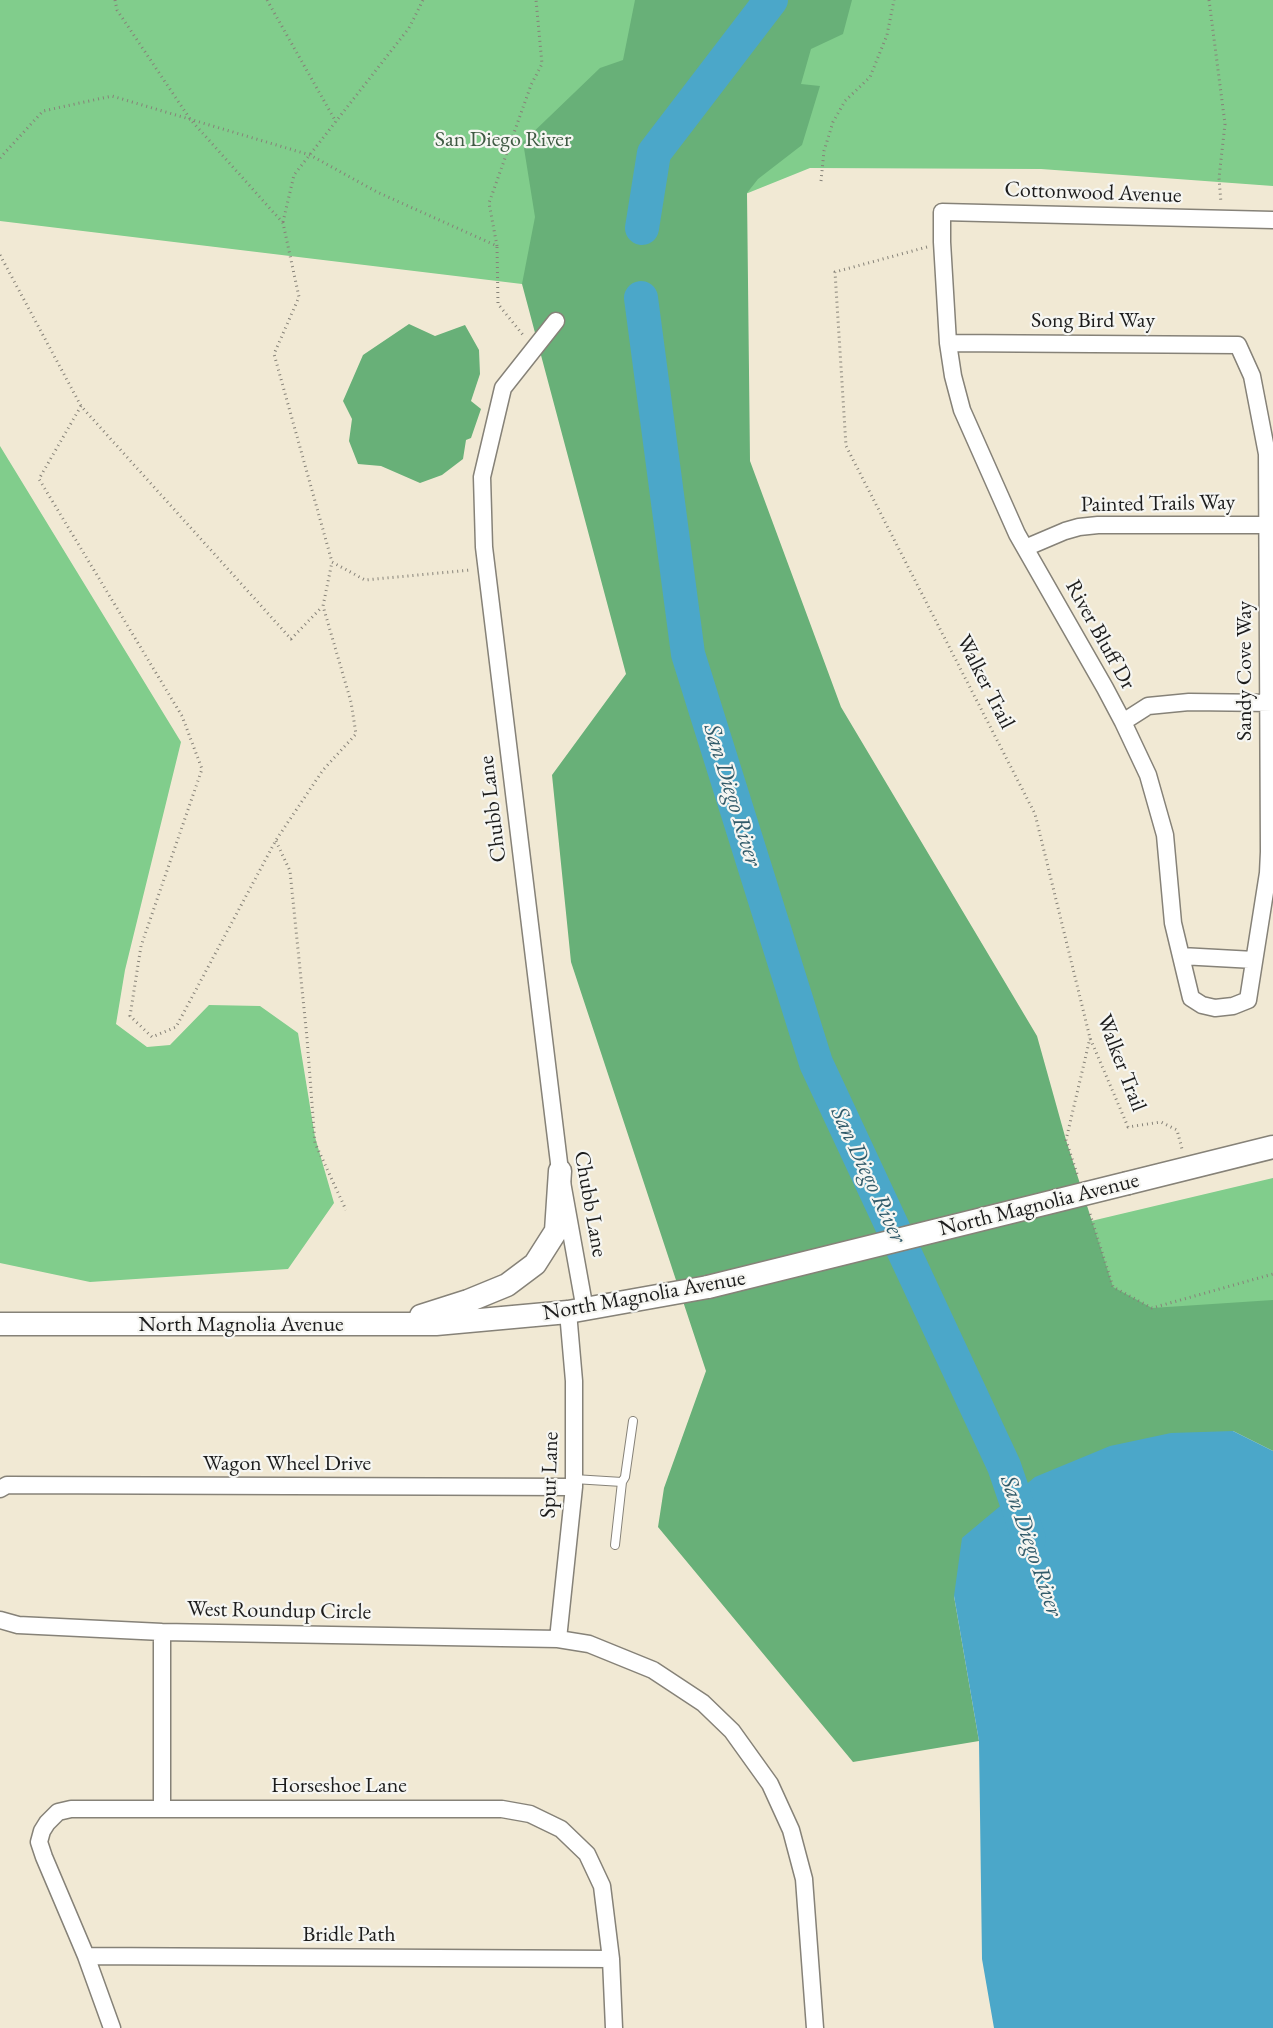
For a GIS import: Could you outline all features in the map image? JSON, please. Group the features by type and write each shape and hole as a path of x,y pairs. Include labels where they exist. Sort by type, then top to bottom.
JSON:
{"main road":[{"name":"North Magnolia Avenue","path":"0,1324 393,1325 436,1324 577,1311 708,1287 1273,1147"},
{"path":"393,1325 468,1301 507,1285 534,1264 556,1231 560,1171"}],"street":[{"name":"Cottonwood Avenue","path":"942,242 942,212 1273,220"},
{"name":"River Bluff Dr","path":"942,242 948,343 953,376 962,410 998,493 1025,548 1123,722 1148,775 1165,835 1172,923 1191,998 1202,1006 1215,1008 1232,1006 1248,1000"},
{"name":"Chubb Lane","path":"556,321 503,388 482,477 484,547 577,1311"},
{"name":"Song Bird Way","path":"948,343 1238,345"},
{"name":"Sandy Cove Way","path":"1238,345 1252,376 1267,454 1270,703 1268,873 1248,1000"},
{"name":"Painted Trails Way","path":"1025,548 1079,527 1267,525"},
{"path":"1123,722 1148,706 1189,702 1270,703"},
{"path":"1181,956 1254,960"},
{"name":"Spur Lane","path":"558,1638 574,1483 574,1381 577,1311"},
{"name":"Wagon Wheel Drive","path":"0,1489 7,1485 574,1483"},
{"name":"West Roundup Circle","path":"0,1620 18,1625 162,1632 558,1638 589,1644 653,1670 703,1703 732,1731 770,1784 792,1830 804,1879 815,2028"},
{"path":"162,1632 162,1808"},
{"name":"Horseshoe Lane","path":"112,2028 86,1956 39,1842 42,1831 58,1812 71,1808 502,1809 530,1814 560,1829 587,1854 602,1886 611,1959 614,2028"},
{"name":"Bridle Path","path":"86,1956 611,1959"}],"lane":[{"path":"614,1545 622,1482 625,1477 633,1421"},
{"path":"574,1483 622,1482"}],"path":[{"path":"114,0 117,10 190,119 283,223"},
{"path":"267,0 336,122"},
{"path":"81,406 39,479 182,716 202,769 141,946 130,1016 152,1037 176,1027 276,840 323,770 356,734 352,702 323,606 332,562 274,354 299,297 283,223 294,175 409,28 423,0"},
{"path":"534,350 498,304 498,246 489,203 531,85 542,64 536,0"},
{"path":"821,181 824,151 833,122 845,101 870,76 887,35 894,0"},
{"path":"1209,0 1225,124 1219,178 1222,220"},
{"path":"0,158 43,111 112,96 310,155 377,192 498,246"},
{"name":"Walker Trail","path":"942,242 835,272 846,446 1035,814 1090,1038 1128,1127 1161,1122 1177,1130 1187,1169"},
{"path":"0,255 81,406 291,639 323,606"},
{"path":"332,562 365,580 487,568"},
{"path":"276,840 290,871 316,1143 346,1210"},
{"path":"1078,1176 1066,1140 1090,1038"},
{"path":"1089,1213 1113,1287 1152,1308 1273,1274"}],"green space":[{"name":"San Diego River","path":"0,0 1273,0 1273,186 1041,169 810,168 522,284 0,221"},
{"path":"635,0 758,0 708,67 719,73 785,0 852,0 843,34 811,49 801,84 820,86 802,145 758,179 747,193 750,461 841,707 1037,1036 1066,1140 1113,1287 1152,1308 1273,1300 1273,1451 1233,1431 954,1596 979,1741 853,1762 658,1527 664,1488 706,1371 571,962 552,775 626,674 522,284 535,217 523,142 600,68 623,60"},
{"path":"409,324 435,336 465,325 479,350 480,374 471,401 481,409 471,438 466,440 463,459 442,475 420,483 381,466 358,464 349,441 352,419 343,401 363,355"},
{"path":"0,446 181,742 125,970 116,1024 147,1047 170,1045 209,1005 260,1006 298,1033 315,1137 334,1203 288,1269 90,1282 0,1263"},
{"path":"1273,1178 1273,1305 1139,1318 1104,1307 1087,1222"}],"water":[{"path":"1233,1431 1273,1451 1273,2028 994,2028 982,1959 979,1741 954,1596 962,1538 1035,1477 1110,1446 1171,1433"}],"waterway":[{"name":"San Diego River","path":"642,228 654,153 771,0"},
{"name":"San Diego River","path":"641,298 688,654 816,1063 1004,1466 1029,1539"}]}
